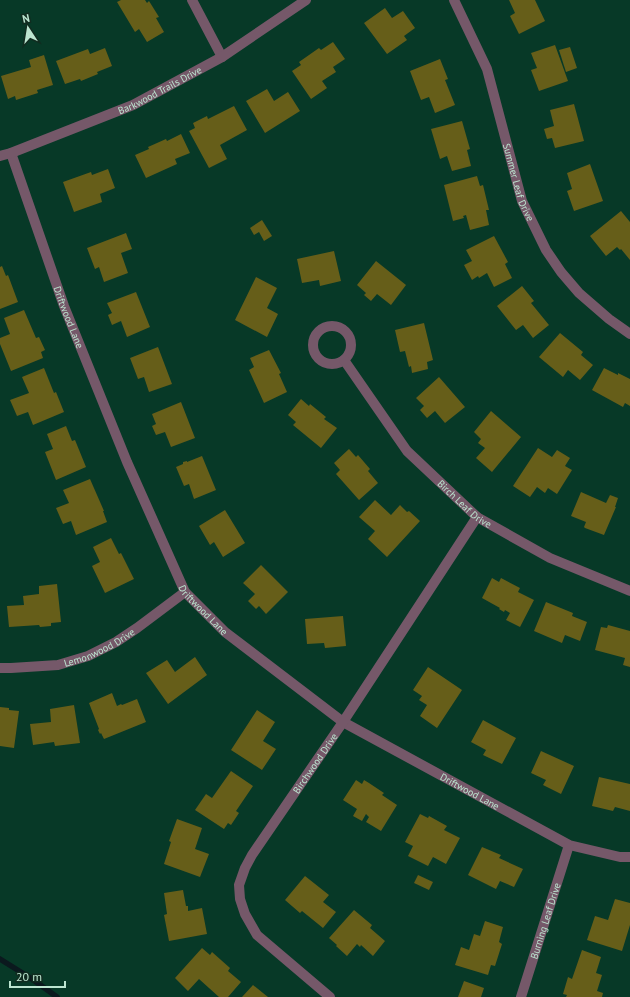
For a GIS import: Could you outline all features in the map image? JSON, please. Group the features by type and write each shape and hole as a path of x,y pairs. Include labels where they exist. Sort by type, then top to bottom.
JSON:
{"street":[{"path":"192,0 222,57"},
{"name":"Barkwood Trails Drive","path":"0,156 133,105 222,57 306,0"},
{"name":"Summer Leaf Drive","path":"454,0 487,69 522,201 546,250 561,272 579,293 609,319 630,334"},
{"name":"Driftwood Lane","path":"11,153 70,320 127,462 185,592 225,632 343,722 569,845 620,857 630,857"},
{"name":"Birch Leaf Drive","path":"344,360 407,450 477,517 550,558 630,591"},
{"name":"Birchwood Drive","path":"330,997 257,935 245,914 240,899 239,885 245,868 252,855 343,722 477,517"},
{"name":"Lemonwood Drive","path":"0,668 58,665 88,656 127,635 185,592"},
{"name":"Burning Leaf Drive","path":"521,997 569,845"}],"building":[{"path":"121,0 145,0 147,3 149,1 159,17 156,18 164,32 147,42 139,29 135,32 117,2"},
{"path":"509,0 535,0 545,21 519,34 510,16 515,13"},
{"path":"385,8 392,18 403,11 415,28 404,36 407,40 387,54 364,23"},
{"path":"333,42 345,59 333,67 336,72 322,81 327,88 311,99 292,71 301,65 299,62 319,48 321,50"},
{"path":"555,45 568,81 539,91 531,70 537,68 531,53"},
{"path":"570,47 577,68 566,72 559,50"},
{"path":"105,48 112,66 81,81 80,79 65,84 56,61 88,49 90,54"},
{"path":"44,55 53,85 37,90 38,93 16,100 15,96 8,99 1,76 31,67 29,60"},
{"path":"440,59 448,79 445,80 455,105 435,113 429,97 421,100 410,71"},
{"path":"267,89 274,101 288,92 300,111 265,133 246,101"},
{"path":"574,104 584,141 555,148 552,138 547,139 544,129 554,126 550,110"},
{"path":"234,106 247,130 220,145 227,159 209,168 189,131 195,128 193,123 207,116 208,119"},
{"path":"462,121 470,149 467,150 471,166 452,171 447,156 440,159 431,129"},
{"path":"181,134 190,153 175,159 177,164 146,178 135,155 149,149 148,147 166,139 167,141"},
{"path":"590,164 603,201 574,211 567,191 572,189 567,173"},
{"path":"108,169 115,188 100,194 102,202 74,212 63,182 91,172 92,175"},
{"path":"477,176 480,186 483,185 489,210 486,210 489,225 470,230 466,215 463,216 464,218 453,221 444,185"},
{"path":"621,211 630,222 630,260 621,249 620,250 617,247 606,256 590,236"},
{"path":"262,220 272,236 264,241 259,232 254,235 250,228"},
{"path":"126,233 132,249 121,253 128,273 104,282 99,267 95,269 87,248"},
{"path":"494,236 508,262 505,264 512,278 494,287 487,273 472,280 464,265 472,261 466,250"},
{"path":"334,251 341,281 320,286 319,280 302,283 297,259"},
{"path":"376,261 406,285 391,305 377,294 371,301 364,295 366,293 357,285"},
{"path":"2,266 6,276 8,275 18,302 0,309 0,267"},
{"path":"256,277 277,288 267,308 278,314 267,337 235,320"},
{"path":"522,286 534,301 531,303 549,325 533,338 523,325 516,330 497,306"},
{"path":"136,292 150,327 127,337 121,321 112,325 108,315 112,313 107,303"},
{"path":"24,310 36,338 39,337 45,350 41,352 43,358 11,371 0,344 0,338 10,334 4,318"},
{"path":"424,323 433,360 427,362 428,369 412,373 405,351 400,352 395,330"},
{"path":"560,333 583,352 581,355 593,365 580,380 568,370 563,377 539,357"},
{"path":"158,347 172,384 149,392 144,377 138,379 130,358"},
{"path":"269,350 281,373 279,374 287,392 264,403 249,370 254,367 250,358"},
{"path":"44,368 54,393 56,392 64,412 33,425 28,412 17,416 10,400 29,393 22,377"},
{"path":"604,368 630,379 630,406 625,403 623,407 592,390"},
{"path":"439,377 465,407 445,423 435,411 427,418 420,410 424,406 416,398"},
{"path":"301,399 309,406 310,404 326,417 324,419 337,428 321,448 293,425 296,422 288,415"},
{"path":"181,402 195,438 171,447 165,432 156,435 152,426 156,424 152,414"},
{"path":"491,411 521,437 492,472 476,458 485,448 478,443 481,439 474,432"},
{"path":"66,426 72,441 75,440 86,467 56,480 45,452 53,449 47,434"},
{"path":"538,448 552,457 557,450 570,458 565,466 572,470 557,494 548,488 545,493 537,487 530,497 513,486"},
{"path":"349,449 356,457 358,455 370,469 368,471 378,483 359,500 336,474 340,470 334,463"},
{"path":"202,456 216,490 194,499 189,484 184,486 176,467 183,464 183,462 187,462"},
{"path":"90,479 104,511 107,522 76,535 71,521 63,524 56,508 69,503 63,490"},
{"path":"581,492 606,503 610,495 618,498 616,507 604,535 585,528 586,522 571,516"},
{"path":"375,500 391,515 400,505 420,521 387,557 368,539 375,531 359,517"},
{"path":"225,510 245,543 223,557 214,542 210,545 199,526"},
{"path":"111,538 119,554 121,553 134,579 105,593 92,566 100,562 93,547"},
{"path":"261,565 288,592 266,614 259,606 256,609 248,601 255,594 243,583"},
{"path":"492,578 499,582 501,578 520,588 518,592 534,600 520,627 506,620 510,613 505,610 504,612 499,609 500,608 482,598"},
{"path":"57,584 61,622 51,623 51,626 40,627 39,625 9,627 7,606 24,605 23,596 39,594 39,586"},
{"path":"546,602 573,613 572,616 587,622 580,641 565,635 562,643 534,631"},
{"path":"343,616 346,646 325,648 324,643 307,644 305,619"},
{"path":"608,625 630,631 630,667 623,665 625,658 595,650 601,627 607,628"},
{"path":"195,657 207,675 168,704 146,673 167,660 175,672"},
{"path":"428,667 462,690 437,728 420,716 427,705 419,700 422,696 413,690"},
{"path":"112,693 117,706 137,699 146,722 104,739 98,730 99,729 89,703"},
{"path":"74,705 80,743 55,746 54,742 33,745 30,724 51,722 50,709"},
{"path":"0,707 19,711 14,748 0,746"},
{"path":"257,710 275,722 263,741 276,749 262,770 231,750"},
{"path":"483,720 516,738 502,764 483,755 486,750 471,742"},
{"path":"541,751 574,766 561,794 543,785 546,780 531,773"},
{"path":"231,771 253,786 236,811 239,813 231,825 228,823 224,829 195,810 206,794 212,798"},
{"path":"599,777 630,784 630,811 615,807 613,811 592,806"},
{"path":"356,780 362,784 364,780 369,783 384,793 382,795 397,805 381,831 366,822 369,817 366,814 362,821 353,816 357,809 343,800"},
{"path":"420,814 428,818 429,816 447,826 444,830 460,838 446,864 433,857 428,866 408,856 413,846 405,842"},
{"path":"177,819 202,828 195,849 209,854 200,877 164,864 171,842 169,841"},
{"path":"482,847 501,855 499,858 523,869 514,887 500,881 496,889 468,875"},
{"path":"418,875 433,882 429,890 414,883"},
{"path":"305,876 329,895 323,902 336,912 323,928 302,911 300,913 285,900"},
{"path":"183,890 188,911 202,908 207,934 169,941 164,915 167,914 164,893"},
{"path":"615,899 630,903 630,925 622,951 587,940 595,916 608,920"},
{"path":"354,910 372,925 370,928 385,941 373,956 361,945 360,947 357,944 347,956 329,938"},
{"path":"485,921 503,927 499,942 502,944 495,966 491,965 488,975 455,965 461,947 469,950 474,934 480,936"},
{"path":"202,948 210,955 212,952 230,968 228,971 241,982 228,997 219,997 199,979 188,991 175,978"},
{"path":"582,950 601,957 596,973 602,975 597,991 603,993 602,997 566,997 567,995 563,994 568,977 572,979"},
{"path":"464,981 484,988 481,997 458,997"},
{"path":"253,985 268,997 242,997"}],"waterway":[{"path":"0,959 57,997"}]}
